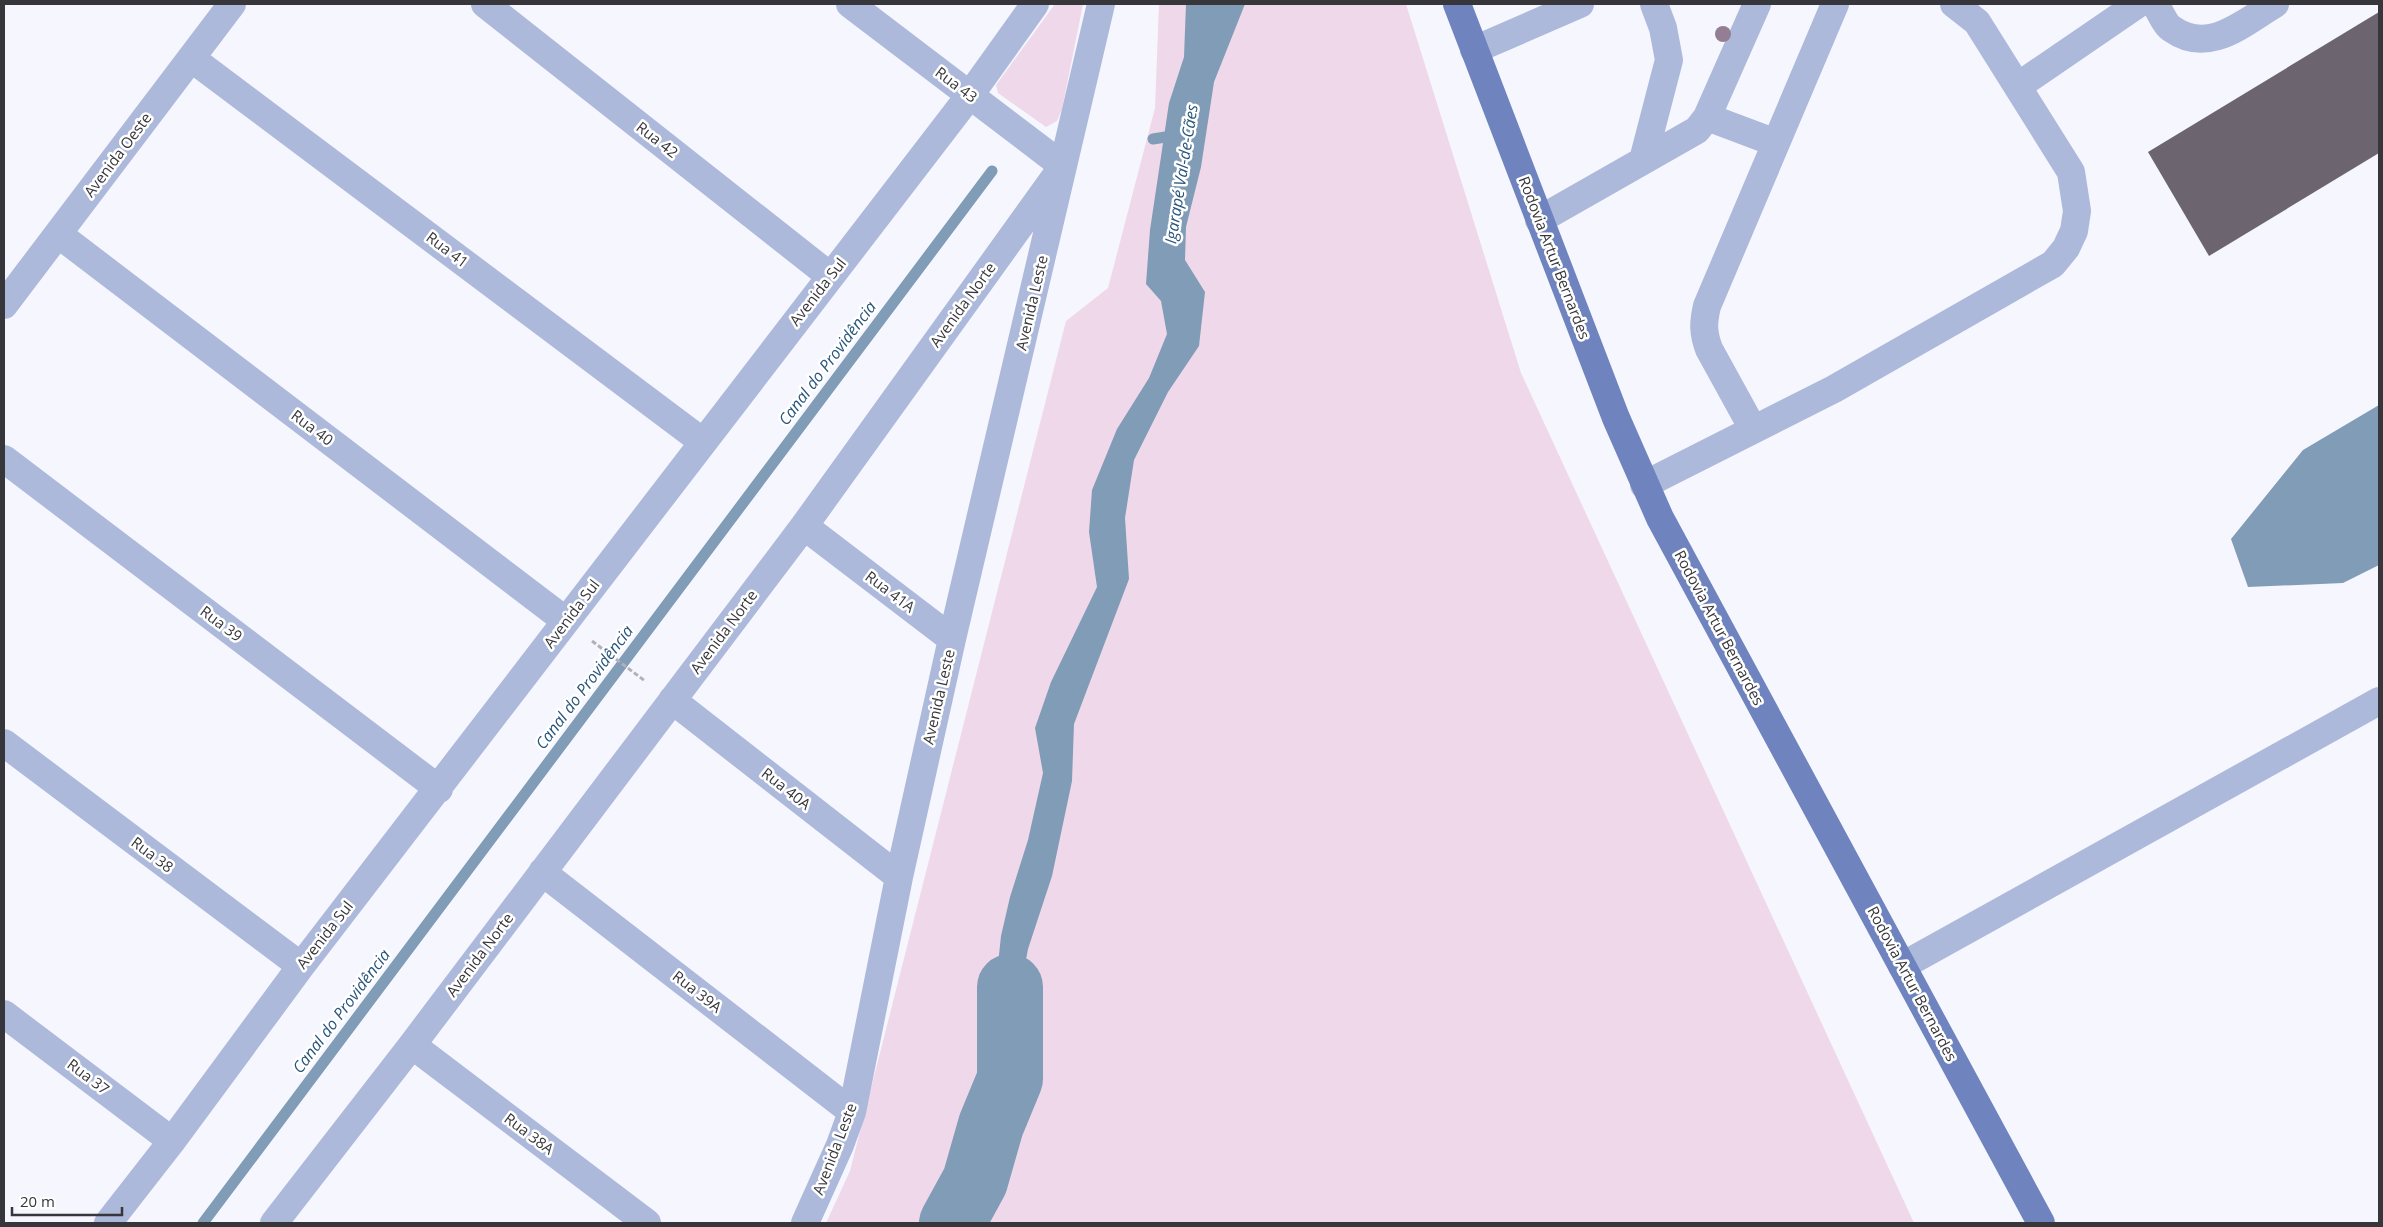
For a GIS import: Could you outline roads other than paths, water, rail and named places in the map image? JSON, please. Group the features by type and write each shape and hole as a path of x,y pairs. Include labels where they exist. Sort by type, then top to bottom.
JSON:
{"main road":[{"name":"Rodovia Artur Bernardes","path":"1457,4 1539,220 1644,485 1660,518 2041,1223"}],"street":[{"name":"Avenida Oeste","path":"4,305 232,4"},
{"name":"Rua 42","path":"484,4 830,276"},
{"name":"Rua 43","path":"850,4 1063,166"},
{"name":"Avenida Sul","path":"108,1223 172,1141 301,966 970,95 1035,4"},
{"name":"Avenida Norte","path":"279,1222 804,526 1063,166 1101,4"},
{"path":"1474,50 1580,4"},
{"path":"1644,160 1669,60 1663,28 1654,4"},
{"path":"1539,220 1697,130 1707,117 1757,4"},
{"path":"1753,429 1709,349 1704,336 1703,321 1835,4"},
{"path":"1644,485 1834,389 2053,264 2066,248 2074,231 2077,212 2071,172 1977,22 1954,4"},
{"path":"2018,86 2138,4"},
{"path":"2155,4 2171,29 2198,41 2215,39 2276,4"},
{"name":"Rua 41","path":"191,58 702,442"},
{"path":"1707,117 1776,143"},
{"name":"Avenida Leste","path":"805,1223 840,1145 852,1112 899,877 952,639 1028,323 1063,166"},
{"name":"Rua 40","path":"58,234 566,621"},
{"name":"Rua 39","path":"4,459 438,789"},
{"name":"Rua 41A","path":"804,526 952,639"},
{"name":"Rua 40A","path":"672,700 899,877"},
{"path":"1902,966 2379,701"},
{"name":"Rua 38","path":"4,743 301,966"},
{"name":"Rua 39A","path":"542,872 852,1112"},
{"name":"Rua 37","path":"4,1014 172,1141"},
{"name":"Rua 38A","path":"412,1045 647,1223"}],"water":[{"path":"1186,4 1245,4 1214,82 1201,167 1186,227 1185,260 1205,292 1199,346 1168,392 1134,460 1125,518 1129,579 1074,724 1072,781 1052,876 1028,949 1021,986 1010,1079 993,1012 1001,936 1010,897 1028,840 1043,773 1035,728 1051,682 1097,587 1089,532 1092,490 1117,429 1149,378 1167,334 1161,301 1146,284 1150,230 1169,103 1184,57"},
{"path":"2379,405 2379,565 2343,583 2248,587 2231,539 2303,450"}],"waterway":[{"path":"1153,139 1178,135"},
{"name":"Canal do Providência","path":"203,1223 992,171"},
{"name":"Igarapé Val-de-Cães","path":"952,1223 975,1181 991,1125 1010,1079 1010,987"}]}
